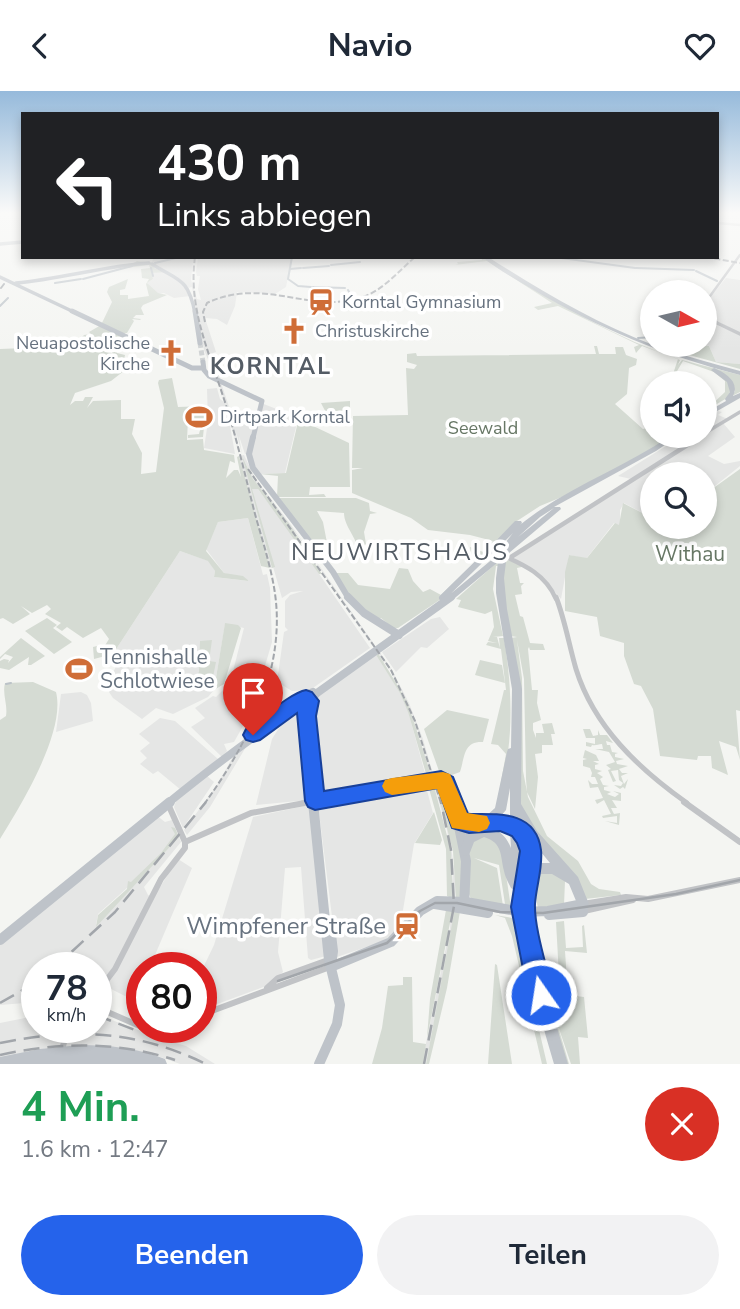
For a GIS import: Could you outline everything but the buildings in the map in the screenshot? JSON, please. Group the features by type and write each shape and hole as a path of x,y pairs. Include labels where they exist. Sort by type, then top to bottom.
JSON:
{"highway":[{"path":"488,259 569,310 640,343"},
{"path":"488,259 578,314 640,341"},
{"path":"683,357 717,371 730,380 734,390 728,400"},
{"path":"683,357 740,373"},
{"path":"683,357 740,373"},
{"path":"694,363 740,373"},
{"path":"740,373 732,380 740,385"},
{"path":"717,407 740,395"},
{"path":"513,541 540,517 658,448"},
{"path":"498,555 578,493"},
{"path":"554,1064 534,993 521,913 513,826 512,685 496,591 498,555 533,512 578,493"},
{"path":"498,555 500,591 516,687 513,826 521,913 561,1064"},
{"path":"465,851 470,837 487,827 500,810 512,752"},
{"path":"515,797 523,822 571,877 582,907"},
{"path":"463,825 513,825 527,839 531,851 520,884"},
{"path":"487,827 504,844 511,878 520,884"},
{"path":"520,884 538,869 557,870 572,884 582,907"},
{"path":"0,1064 111,1053 160,1064"},
{"path":"35,1064 59,1058 129,1064"}],"main road":[{"path":"15,283 58,279 113,265 152,262 176,276 188,288 200,343"},
{"path":"0,277 193,368 203,365 211,377 261,400 263,403 249,457 257,474 332,572 350,601 362,612 387,627 400,631"},
{"path":"0,285 9,281"},
{"path":"0,940 172,804 251,737 303,703 485,569 480,567 498,555"},
{"path":"303,703 498,555"},
{"path":"387,627 390,633 388,639"},
{"path":"303,703 340,1009 337,1024 319,1064"},
{"path":"313,801 433,780 446,783 463,825 465,851 458,902"},
{"path":"333,962 391,942 420,911 431,905 458,902 507,911 533,912 582,907"},
{"path":"458,902 511,916 582,907"}],"street":[{"path":"718,285 737,259"},
{"path":"718,324 740,334"},
{"path":"717,426 740,412"},
{"path":"498,555 681,448"},
{"path":"498,555 535,571 559,599 581,683 621,749 641,770 740,842"},
{"path":"184,841 251,813 313,801"},
{"path":"112,973 154,890 183,851 184,841 172,804"},
{"path":"582,907 690,893 740,880"},
{"path":"217,1009 333,962"}],"shaded area":[{"path":"153,259 196,259 193,261 191,280 197,299 201,300 198,289 200,276 197,276 196,272 198,259 292,259 286,287 275,294 237,292 235,306 227,325 217,319 205,318 216,352 213,353 220,379 216,378 204,350 192,287 188,288 190,296 174,298 164,293 155,294 147,283 153,279 152,274 160,270 152,262"},
{"path":"726,278 740,280 740,333 718,322 718,288"},
{"path":"718,325 740,335 740,364 716,362 714,357 718,357"},
{"path":"218,382 221,383 235,424 255,424 261,403 287,413 293,420 296,427 285,473 259,474 250,454 245,454 239,436 242,454 236,432 239,454 228,414 235,454 204,448 208,422 207,389 217,388 220,399 225,403"},
{"path":"717,412 722,412 718,415 728,419 723,423 735,437 708,456 724,464 740,461 740,466 717,484 717,462 640,462 663,448 717,448"},
{"path":"244,455 255,478 291,525 392,670 409,703 423,739 449,830 456,885 454,919 426,1064 423,1064 425,1048 450,928 453,868 447,830 421,740 408,703 390,670 298,536 253,479 244,460 251,489 257,488 291,533 370,648 310,690 292,691 277,682 284,632 288,630 285,627 285,601 290,595 303,591 291,592 282,598 252,493 270,568 239,456"},
{"path":"640,462 640,512 624,503 620,510 620,526 614,523 586,559 569,555 561,599 547,583 513,557 631,479 618,476"},
{"path":"248,518 263,575 267,574 270,588 272,642 252,710 234,742 224,744 227,751 222,757 191,727 205,718 195,708 213,696 216,697 230,683 244,628 225,624 214,690 208,697 173,714 156,708 142,719 113,698 109,692 118,661 113,654 180,551 209,561 215,571 214,577 248,581 224,573 206,549 218,522"},
{"path":"440,617 449,629 427,648 421,647 396,672 382,652 431,619"},
{"path":"376,655 400,692 408,711 426,777 317,799 309,711 312,702 316,696"},
{"path":"81,692 87,695 91,703 93,721 56,732 61,694"},
{"path":"294,715 302,715 309,800 256,805 272,739 279,728"},
{"path":"160,718 175,721 218,759 181,790 158,771 153,774 140,764 147,758 140,751 150,743 139,734"},
{"path":"246,747 210,807 187,835 184,830 217,785 234,755"},
{"path":"206,775 214,782 183,828 174,807 176,801"},
{"path":"425,783 433,813 414,844 400,928 390,939 337,957 318,804"},
{"path":"309,805 326,956 311,960 308,958 301,867 285,868 278,952 283,972 266,986 217,1004 217,952 211,952 253,817"},
{"path":"156,815 165,822 172,820 178,835 137,879 98,914 96,925 179,837 181,842 144,887 148,895 153,898 178,859 192,868 156,952 126,952 126,996 112,990 112,952 21,952 21,1003 0,1005 0,942"},
{"path":"21,1019 21,1043 112,1043 112,1020 126,1025 126,1043 176,1043 186,1046 215,1064 180,1064 152,1054 81,1046 43,1049 0,1059 0,1023"}],"green space":[{"path":"485,259 578,314 640,344 640,348 636,353 634,347 639,345 558,306 538,310 534,307 552,303 487,261 455,265 457,262"},
{"path":"137,261 153,263 154,268 165,272 152,273 153,279 147,283 158,293 167,295 143,305 141,308 144,315 136,315 133,318 141,319 132,319 134,321 127,333 124,333 126,336 110,345 109,352 112,353 112,346 117,346 117,353 125,355 123,364 129,367 111,381 75,393 70,405 75,401 83,401 85,397 93,397 87,408 93,401 121,400 121,419 135,419 132,434 142,453 141,474 156,472 164,408 158,383 159,380 172,378 178,407 206,406 203,437 188,438 188,435 199,434 202,422 190,422 191,419 188,419 187,440 203,439 204,450 234,455 235,463 230,461 226,478 234,470 238,470 241,477 239,456 270,568 261,566 248,518 218,522 206,551 224,573 243,576 249,581 214,577 215,571 208,561 180,551 113,654 94,659 93,647 104,647 109,639 101,628 83,638 67,627 62,631 56,627 61,623 45,614 51,609 47,605 32,613 21,606 30,614 13,624 0,619 0,349 74,346 84,335 91,334 89,332 101,325 112,302 107,292 109,287 128,279 125,289 120,290 120,295 128,295 128,299 149,296 146,284 149,279 142,278 141,269 150,268 149,265 125,268"},
{"name":"Seewald","path":"594,346 597,346 599,354 616,354 615,347 623,347 626,355 637,359 636,365 629,368 627,394 615,404 640,426 640,448 655,448 574,492 540,506 517,521 489,550 485,549 493,541 428,530 411,518 352,493 352,470 363,468 352,468 353,416 408,415 406,368 414,369 417,365 407,362 407,354 596,354"},
{"path":"696,357 714,357 716,362 740,364 740,369"},
{"path":"678,359 678,365 682,360 740,375 740,392 732,396 735,391 732,388 727,398 717,404 717,400 725,392 725,381 717,374 717,371 683,361 677,371 674,371"},
{"path":"350,401 350,424 340,424 332,419 321,403"},
{"path":"290,415 349,443 350,487 310,487 309,495 324,494 326,497 277,497 278,476 260,474 286,473 297,426"},
{"path":"242,456 253,479 290,525 322,574 319,574 258,489 252,489 275,567 272,568"},
{"name":"Withau","path":"740,469 740,711 736,710 740,760 736,747 719,741 728,775 712,768 711,756 698,756 697,760 660,756 653,709 641,686 634,684 624,656 624,643 600,636 597,617 565,611 565,572 569,555 587,558 615,523 619,525 623,503 640,512 640,539 717,539 717,485"},
{"path":"279,498 356,498 369,503 370,511 377,513 370,514 364,532 366,544 362,549 365,550 363,554 359,554 344,513 317,511 323,522 329,553 324,557"},
{"path":"470,547 486,553 444,597 398,628 393,628 381,618 378,620 351,598 336,573 348,573 358,585 390,589 399,568 408,569 413,581 423,592 430,589 441,595 477,560 472,561"},
{"path":"502,558 526,566 517,568 520,583 524,583 521,586 522,594 515,595 530,643 543,644 545,650 528,649 532,690 538,690 537,703 541,720 533,723 533,730 536,738 536,733 544,733 542,724 552,723 555,734 551,734 553,745 542,745 542,753 535,754 538,777 535,809 527,792 528,797 547,836 578,861 591,884 599,889 620,892 621,895 585,899 521,816 511,638 517,637 511,636 499,566 496,566 493,589 503,636 493,637 497,637 500,648 499,638 504,638 511,709 508,752 497,804 506,754 498,745 491,744 506,690 501,649 486,645 488,642 497,643 488,641 494,627 492,611 485,614 458,607 461,600 456,599","holes":["517,640 524,679 527,792 523,771 522,678"]},
{"path":"47,618 57,625 53,628 72,642 54,654 25,631"},
{"path":"225,623 241,628 224,684 214,690"},
{"path":"21,638 45,656 31,665 28,665 29,657 9,670 0,668 0,661 9,660 8,663 13,657 5,654 0,657"},
{"path":"212,640 209,661 216,662 212,682 200,687 189,686 199,672 200,641"},
{"path":"378,653 408,703 432,778 427,777 400,693 376,655"},
{"path":"480,660 502,665 505,683 475,675"},
{"path":"33,682 56,692 54,727 40,768 0,839 0,720 6,716 5,683"},
{"path":"447,710 489,719 483,742 476,742 468,747 460,772 449,776 439,771 424,729"},
{"path":"583,729 590,729 593,736 598,735 598,730 600,735 607,735 613,743 606,741 612,752 618,753 615,757 624,759 616,761 617,764 628,766 619,769 622,773 628,773 621,776 624,784 628,779 625,789 614,785 621,786 623,783 619,780 618,770 611,771 616,781 613,782 608,770 611,769 606,765 615,762 609,752 595,749 603,749 602,744 586,746 586,742 595,744 595,738 586,738"},
{"path":"585,750 596,755 599,761 593,761 599,764 595,765 595,769 602,771 597,773 603,777 600,779 603,785 609,786 604,787 604,790 611,792 607,794 615,797 619,794 613,791 621,793 621,801 612,800 617,808 611,808 614,814 620,813 619,825 605,821 617,823 617,816 602,816 611,814 604,800 597,804 595,800 603,798 598,787 590,788 588,780 592,784 598,784 595,777 591,777 590,768 583,766 583,760 587,759 583,758"},
{"path":"433,782 451,851 453,899 447,896 446,849 428,785"},
{"path":"435,782 445,785 461,834 463,894 456,899 453,851"},
{"path":"449,787 470,813 483,815 496,810 494,816 464,821"},
{"path":"434,812 442,840 440,845 415,843"},
{"path":"171,827 175,828 179,837 96,927 98,915 127,889 128,881 131,882 161,853 175,834"},
{"path":"486,834 502,848 511,908 505,904 499,865 474,858 497,868 503,906 471,899 469,894 470,840"},
{"path":"551,872 565,881 564,905 538,908 534,889 529,886 537,874"},
{"path":"453,908 427,1038 430,999 446,910"},
{"path":"455,908 460,911 447,988 429,1064 426,1064"},
{"path":"495,915 513,918 547,1064 542,1064 512,936 505,918"},
{"path":"564,921 566,948 583,947 584,925 587,953 565,951 568,995 584,997 588,1038 578,1037 580,1064 571,1064 557,1023 569,1064 566,1064 544,988 532,924 535,924 541,965 553,1010 561,1011 556,922"},
{"path":"495,964 497,965 512,1064 488,1064"},
{"path":"403,977 412,977 413,1042 426,1044 423,1064 372,1064 382,1028 388,986 403,985"}],"waterway":[{"path":"155,263 170,259"},
{"path":"292,259 288,279 298,286 311,287"},
{"path":"572,259 635,268"},
{"path":"331,265 360,262"},
{"path":"83,279 132,266"},
{"path":"303,268 329,266"},
{"path":"151,268 153,276"},
{"path":"290,269 301,268"},
{"path":"636,268 694,270"},
{"path":"696,271 715,280"},
{"path":"55,283 81,279"},
{"path":"313,287 345,288"},
{"path":"348,290 351,295"},
{"path":"0,306 8,298"},
{"path":"6,684 11,683"}],"tunnel":[{"path":"200,343 203,362"}],"tram line":[{"path":"1,288 4,284"},
{"path":"278,981 387,943 420,911 435,903 457,903 500,912 543,913 676,894 740,880"}],"railway":[{"path":"195,259 194,293 197,310 232,425 270,569 276,602 277,629 274,656 258,709 234,758 205,803"},
{"path":"205,322 203,312 207,303 228,296 267,294 324,302 363,297 384,285 412,259"},
{"path":"720,259 740,263"},
{"path":"248,469 391,670 415,721 441,803"},
{"path":"71,952 115,912 206,802"},
{"path":"424,1064 454,906 451,850 441,802"},
{"path":"0,1003 21,991"},
{"path":"112,1021 126,1027"},
{"path":"0,1043 54,1035 105,1035 155,1044 206,1064"},
{"path":"0,1055 88,1045 131,1049 175,1060"}],"slow traffic":[{"path":"392,786 443,780 460,821 465,824 479,823"}],"place":[{"name":"Korntal Gymnasium","path":"321,302"},
{"name":"Christuskirche","path":"294,331"},
{"name":"Neuapostolische Kirche","path":"171,353"},
{"name":"Dirtpark Korntal","path":"199,417"},
{"name":"Tennishalle Schlotwiese","path":"79,669"},
{"name":"Wimpfener Straße","path":"407,926"}],"district":[{"name":"KORNTAL","path":"271,366"},
{"name":"NEUWIRTSHAUS","path":"400,552"}],"route":[{"path":"253,735 290,709 299,698 306,697 309,701 306,716 315,801 441,779 446,783 460,821 465,824 501,822 519,829 527,839 531,851 523,907 541,995"}]}
